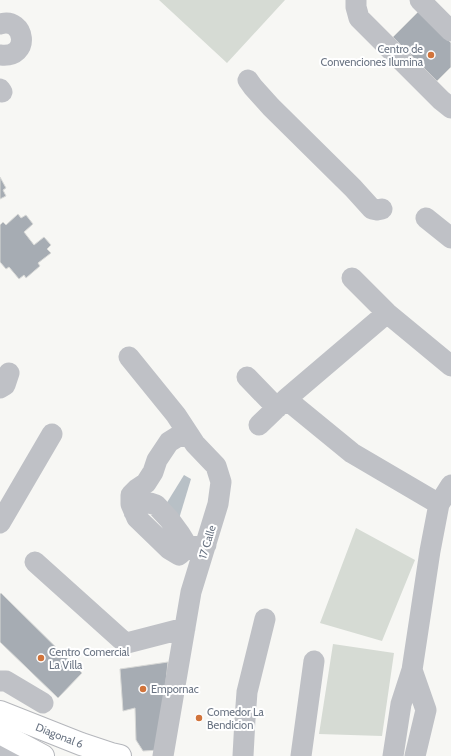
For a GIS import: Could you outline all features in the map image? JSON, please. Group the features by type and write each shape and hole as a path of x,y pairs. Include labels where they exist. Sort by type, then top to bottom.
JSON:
{"main road":[{"name":"Diagonal 6","path":"0,712 81,744 120,756"},
{"name":"Diagonal 6","path":"0,733 43,756"}],"street":[{"path":"356,0 359,18 440,100 451,108"},
{"path":"420,0 449,24"},
{"path":"0,24 11,24 17,28 21,34 22,42 19,49 14,54 7,56 0,55"},
{"path":"248,80 271,107 353,188 372,209 382,209"},
{"path":"426,218 451,238"},
{"path":"352,278 387,313 451,366"},
{"path":"259,425 281,404 387,313"},
{"name":"17 Calle","path":"129,358 176,415 195,444 216,466 221,482 218,504 197,546 191,592 163,756"},
{"path":"247,377 281,404 352,453 439,504"},
{"path":"0,523 52,434"},
{"path":"188,434 177,437 169,442 157,460 153,472 146,482 131,496 131,504 137,518 143,525 169,549 178,555 197,546"},
{"path":"393,756 401,704 412,670 430,551 439,504 451,485"},
{"path":"35,562 124,642 127,643 185,628"},
{"path":"243,756 244,719 247,692 265,619"},
{"path":"301,756 314,661"},
{"path":"412,670 426,710 415,756"},
{"path":"0,681 6,681 43,703"},
{"path":"0,739 12,756"}],"shaded area":[{"path":"159,0 285,0 227,63"},
{"path":"184,475 191,479 178,522 163,509"},
{"path":"356,528 415,560 382,641 320,623"},
{"path":"333,644 394,653 382,736 319,734"}],"building":[{"name":"Centro de Convenciones Ilumina","path":"419,11 451,43 451,67 437,81 393,37"},
{"path":"0,177 6,188 3,190 6,196 0,199"},
{"path":"18,214 21,218 26,215 33,224 24,232 34,245 44,237 51,245 47,249 51,253 38,263 40,266 26,278 24,275 19,279 9,267 6,269 0,262 0,225 3,222 6,225"},
{"name":"Centro Comercial La Villa","path":"1,593 82,673 58,698 0,642"},
{"name":"Empornac","path":"168,662 159,750 143,751 136,740 135,708 123,711 120,669"}],"place":[{"name":"Centro de Convenciones Ilumina","path":"431,55"},
{"name":"Centro Comercial La Villa","path":"41,658"},
{"name":"Empornac","path":"143,689"},
{"name":"Comedor La Bendicion","path":"199,718"}]}
